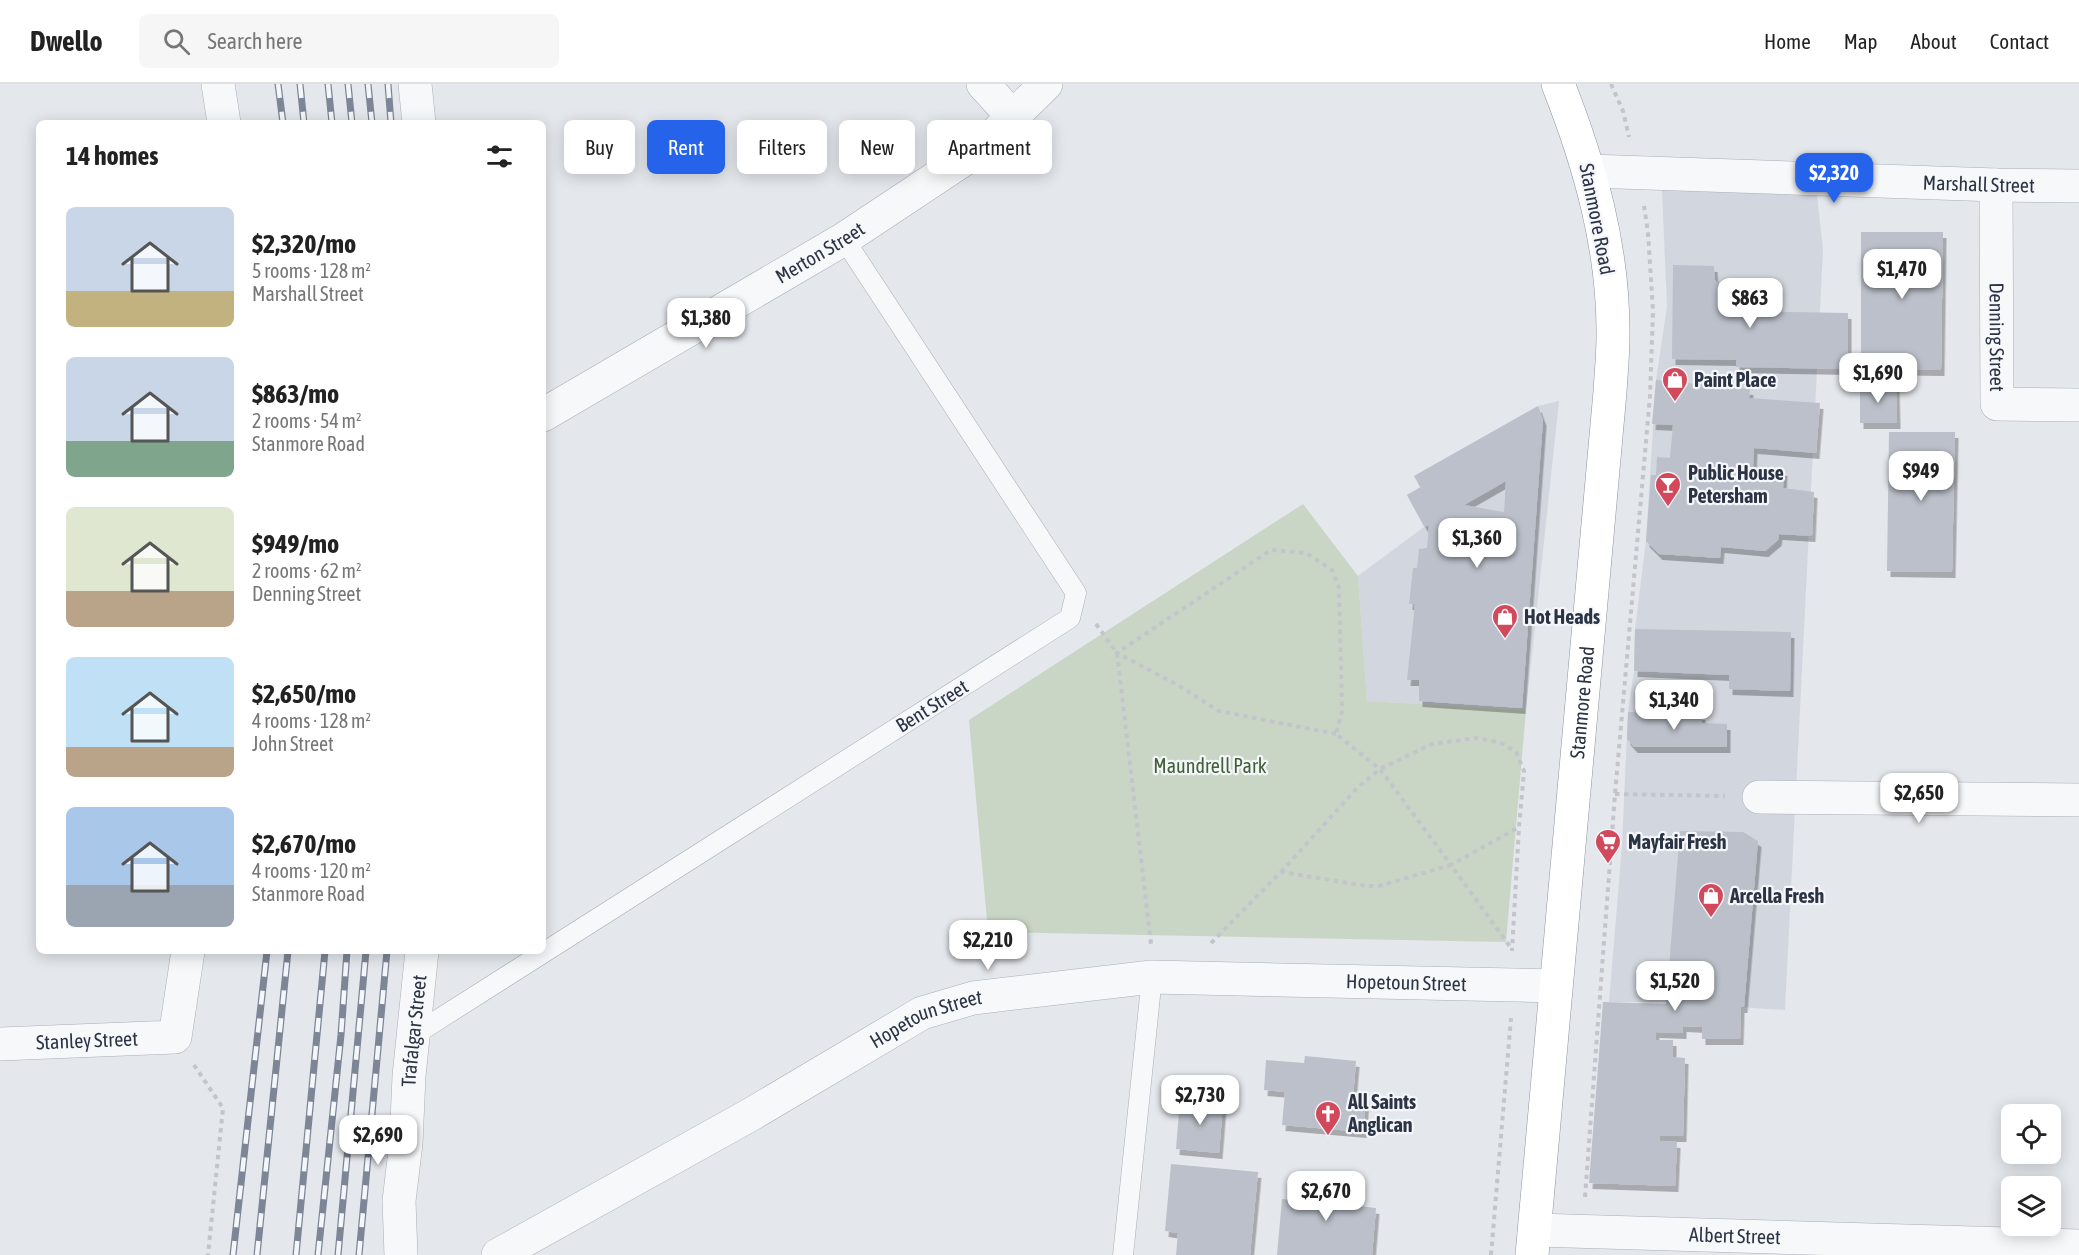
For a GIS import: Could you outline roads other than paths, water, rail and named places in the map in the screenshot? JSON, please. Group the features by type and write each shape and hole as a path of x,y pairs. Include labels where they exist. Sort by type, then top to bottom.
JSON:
{"highway":[{"name":"Stanmore Road","path":"1534,1243 1555,986 1610,392 1613,336 1610,275 1600,218 1589,171 1558,84"}],"street":[{"path":"218,84 224,120"},
{"path":"415,84 419,120"},
{"path":"983,84 1013,117"},
{"name":"Merton Street","path":"546,413 843,239 966,158 1013,117 1046,84"},
{"name":"Marshall Street","path":"1589,171 2079,186"},
{"name":"Denning Street","path":"1996,185 1997,404 2079,405"},
{"path":"1759,797 2079,800"},
{"name":"Stanley Street","path":"0,1044 175,1037 188,954"},
{"name":"Trafalgar Street","path":"401,1255 399,1201 422,954"},
{"name":"Hopetoun Street","path":"498,1255 750,1115 922,1012 973,998 1152,977 1555,986"},
{"name":"Albert Street","path":"1534,1243 1986,1249 2079,1246"}],"lane":[{"name":"Bent Street","path":"546,951 1070,618 1076,593 843,239"},
{"name":"Bent Street","path":"414,1035 541,954"},
{"path":"1124,1255 1152,977"}],"railway":[{"path":"278,84 283,120"},
{"path":"300,84 304,120"},
{"path":"328,84 332,120"},
{"path":"348,84 352,120"},
{"path":"368,84 372,120"},
{"path":"388,84 391,120"},
{"path":"233,1255 267,954"},
{"path":"257,1255 288,954"},
{"path":"296,1255 325,954"},
{"path":"318,1255 341,1035 347,954"},
{"path":"338,1255 366,954"},
{"path":"359,1255 387,954"}],"place":[{"name":"Paint Place","path":"1675,403"},
{"name":"Public House Petersham","path":"1668,508"},
{"name":"Hot Heads","path":"1505,640"},
{"name":"Mayfair Fresh","path":"1608,865"},
{"name":"Arcella Fresh","path":"1711,919"},
{"name":"All Saints Anglican","path":"1328,1137"}],"park label":[{"name":"Maundrell Park","path":"1210,766"}]}
